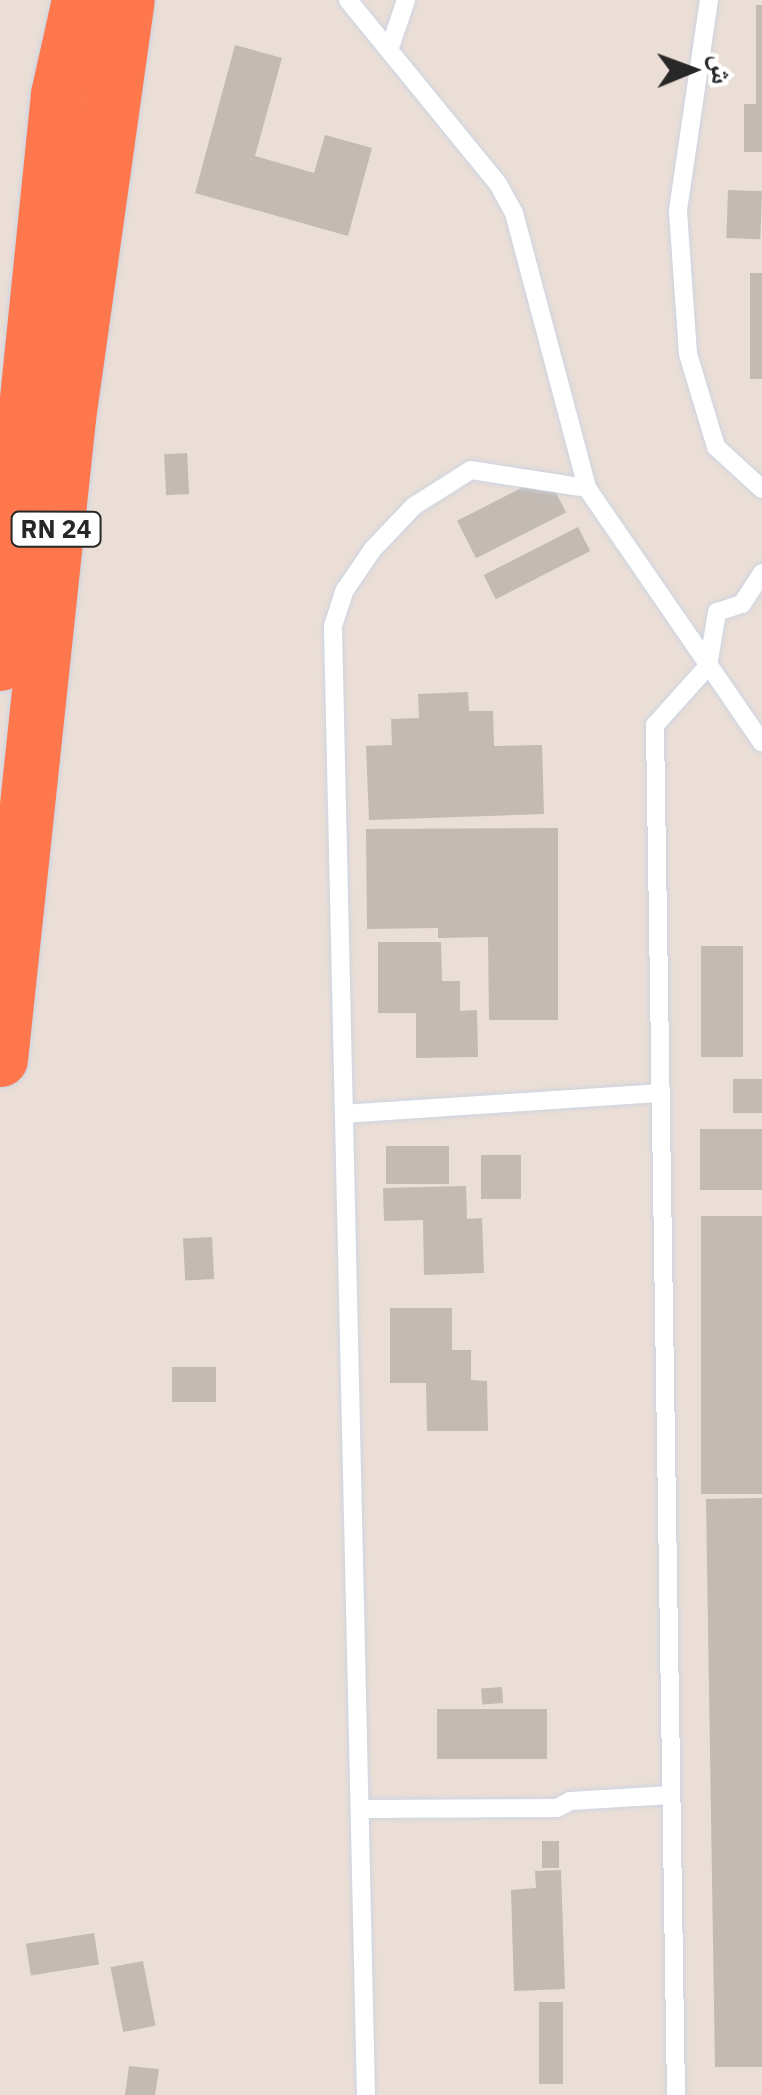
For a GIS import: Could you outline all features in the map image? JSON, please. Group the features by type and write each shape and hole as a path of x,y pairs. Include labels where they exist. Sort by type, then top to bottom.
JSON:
{"highway":[{"name":"RN 24","path":"0,664 58,94 79,0"},
{"name":"RN 24","path":"0,1059 68,418 127,0"}],"lane":[{"path":"348,0 514,212 586,488 762,743"},
{"path":"388,50 406,0"},
{"path":"709,0 678,211 688,354 716,447 762,489"},
{"path":"366,2095 334,626 345,590 414,506 471,470 586,488"},
{"path":"676,2095 655,725 708,666 717,612 742,604 762,573"},
{"path":"344,1114 660,1093"},
{"path":"360,1809 556,1808 570,1801 671,1795"}],"building":[{"path":"756,5 762,5 762,152 744,152 744,104 756,104"},
{"path":"235,45 282,58 255,156 314,173 325,135 372,148 348,236 195,193"},
{"path":"728,190 762,191 760,239 726,238"},
{"path":"750,273 762,273 762,379 750,379"},
{"path":"187,453 189,494 166,495 164,454"},
{"path":"547,475 566,512 476,558 457,521"},
{"path":"578,527 590,551 496,599 484,575"},
{"path":"468,692 469,711 493,711 494,746 542,745 544,814 369,820 366,746 392,745 391,719 419,718 418,694"},
{"path":"558,828 558,1020 489,1020 488,937 438,938 438,928 367,929 366,829"},
{"path":"378,942 441,942 442,981 460,981 460,1011 477,1010 478,1057 416,1058 416,1013 378,1013"},
{"path":"701,946 743,946 743,1057 701,1057"},
{"path":"733,1079 762,1079 762,1113 733,1113"},
{"path":"700,1129 762,1129 762,1190 700,1190"},
{"path":"386,1146 449,1146 449,1184 386,1184"},
{"path":"481,1155 521,1155 521,1199 481,1199"},
{"path":"466,1186 467,1219 482,1218 484,1273 424,1275 423,1220 384,1221 383,1188"},
{"path":"701,1216 762,1216 762,1494 701,1494"},
{"path":"212,1237 214,1279 185,1280 183,1239"},
{"path":"390,1308 452,1308 452,1350 471,1350 471,1380 487,1381 488,1431 427,1431 426,1383 390,1383"},
{"path":"172,1367 216,1367 216,1402 172,1402"},
{"path":"762,1498 762,2067 715,2067 706,1499"},
{"path":"502,1687 503,1703 482,1704 481,1688"},
{"path":"437,1709 547,1709 547,1759 437,1759"},
{"path":"542,1841 559,1841 559,1868 542,1868"},
{"path":"561,1870 565,1989 514,1991 511,1890 536,1888 535,1871"},
{"path":"94,1933 99,1965 31,1975 26,1944"},
{"path":"143,1961 156,2026 123,2032 111,1967"},
{"path":"539,2002 563,2002 563,2084 539,2084"},
{"path":"129,2066 159,2069 155,2095 125,2095"}]}
